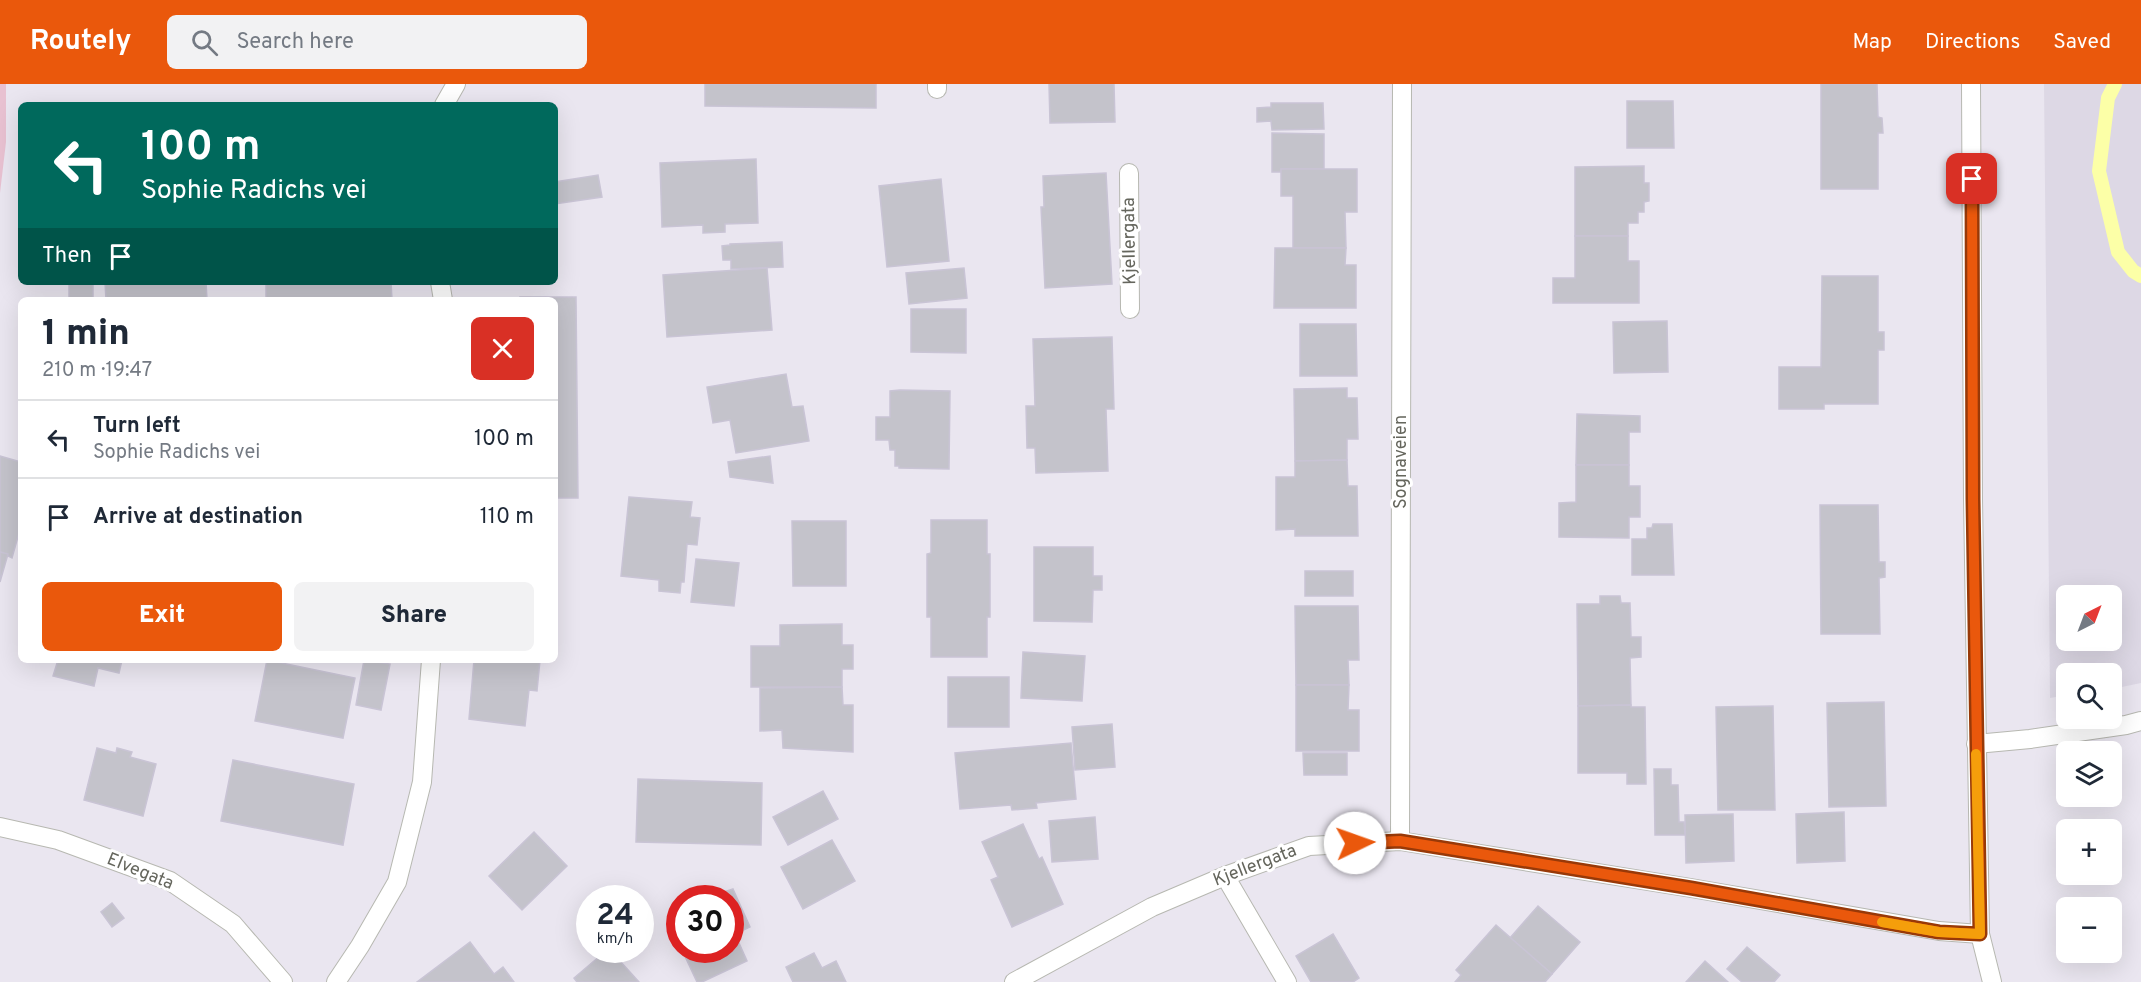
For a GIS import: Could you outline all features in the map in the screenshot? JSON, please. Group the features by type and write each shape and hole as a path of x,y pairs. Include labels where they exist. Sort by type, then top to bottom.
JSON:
{"street":[{"path":"446,102 456,84"},
{"name":"Sognaveien","path":"1400,841 1402,84"},
{"path":"1971,84 1976,744 1980,934 1992,982"},
{"name":"Kjellergata","path":"1129,173 1130,309"},
{"path":"336,982 397,882 422,782 431,663"},
{"path":"1976,744 2030,739 2141,721"},
{"name":"Elvegata","path":"0,826 58,840 170,881 233,924 283,982"},
{"name":"Kjellergata","path":"1014,982 1152,907 1225,876 1309,846 1400,841 1691,888 1939,932 1980,934"},
{"path":"1225,876 1287,982"}],"shaded area":[{"path":"0,84 6,84 6,142 0,193"},
{"path":"2044,84 2141,84 2141,683 2122,687 2122,663 2056,663 2056,697 2050,698"}],"building":[{"path":"705,84 876,84 876,108 705,106"},
{"path":"1049,84 1114,84 1115,122 1050,123"},
{"path":"1821,84 1877,84 1878,117 1882,118 1883,133 1878,133 1878,189 1821,189"},
{"path":"1627,101 1673,101 1674,148 1627,148"},
{"path":"1271,103 1323,103 1324,129 1272,130 1271,121 1257,122 1257,108 1271,107"},
{"path":"1272,133 1324,134 1324,169 1281,169 1281,172 1272,172"},
{"path":"756,159 758,223 725,224 725,232 703,233 703,225 662,227 660,163"},
{"path":"1644,166 1644,183 1649,183 1649,201 1644,202 1644,212 1638,212 1638,223 1628,223 1628,236 1575,236 1575,167"},
{"path":"1281,169 1357,169 1357,212 1345,212 1346,248 1293,248 1293,196 1281,196"},
{"path":"1106,173 1112,284 1045,288 1041,207 1044,207 1043,176"},
{"path":"598,175 602,197 558,204 558,182"},
{"path":"941,179 949,261 887,267 879,186"},
{"path":"1575,236 1628,236 1628,261 1639,261 1639,303 1553,303 1553,278 1575,278"},
{"path":"782,242 783,267 731,269 731,260 723,260 722,246"},
{"path":"1275,248 1346,248 1345,265 1356,265 1356,308 1274,308"},
{"path":"767,268 772,330 667,337 663,275"},
{"path":"964,268 967,298 909,304 906,273"},
{"path":"1822,276 1878,276 1878,332 1884,332 1884,350 1878,350 1878,404 1824,404 1824,409 1779,409 1779,367 1821,367"},
{"path":"69,285 93,285 93,297 69,297"},
{"path":"105,285 206,285 207,297 106,297"},
{"path":"266,285 391,285 392,297 266,297"},
{"path":"558,297 576,297 578,498 558,498"},
{"path":"911,309 966,309 966,353 911,352"},
{"path":"1667,321 1668,372 1614,373 1613,322"},
{"path":"1300,324 1356,324 1357,376 1300,376"},
{"path":"1112,337 1114,409 1106,409 1108,471 1036,473 1035,448 1027,448 1026,406 1035,406 1033,339"},
{"path":"786,374 792,407 803,406 809,441 736,453 730,420 713,423 707,387"},
{"path":"1347,388 1347,398 1357,398 1358,439 1347,439 1347,460 1295,461 1294,389"},
{"path":"890,391 950,391 949,469 899,468 895,466 895,450 890,450 889,440 876,440 876,417 890,417"},
{"path":"1577,414 1640,416 1640,432 1629,432 1629,465 1576,465"},
{"path":"0,456 18,461 18,537 12,558 0,552"},
{"path":"770,456 773,483 730,477 728,462"},
{"path":"1347,460 1348,486 1357,486 1358,536 1295,536 1295,529 1276,530 1276,477 1295,477 1295,461"},
{"path":"1576,465 1629,465 1629,486 1640,486 1640,517 1629,517 1629,538 1559,537 1559,503 1576,502"},
{"path":"629,497 692,502 690,517 700,518 697,545 687,544 684,582 681,582 680,593 659,591 659,580 621,576"},
{"path":"1820,505 1878,505 1879,562 1885,562 1885,577 1879,578 1880,634 1821,634"},
{"path":"931,520 987,520 987,554 990,554 990,617 987,617 987,657 931,657 931,617 927,617 927,554 931,553"},
{"path":"792,521 846,521 846,586 793,586"},
{"path":"1653,524 1672,524 1674,575 1632,575 1632,539 1647,539 1647,528 1652,528"},
{"path":"1034,547 1093,547 1093,576 1102,576 1102,590 1093,590 1092,622 1034,621"},
{"path":"0,552 8,554 0,582"},
{"path":"696,559 739,563 734,606 691,602"},
{"path":"1305,571 1353,571 1353,596 1305,596"},
{"path":"1600,596 1620,596 1621,603 1630,603 1631,637 1641,637 1641,657 1630,658 1631,705 1578,706 1577,604 1600,604"},
{"path":"1295,606 1358,606 1359,660 1348,660 1349,685 1296,685"},
{"path":"842,624 842,645 853,645 853,669 842,669 842,687 751,687 751,646 780,646 780,625"},
{"path":"1023,652 1085,656 1082,701 1021,698"},
{"path":"57,663 121,663 119,673 98,668 94,686 53,676"},
{"path":"266,663 282,663 355,678 343,738 255,721"},
{"path":"363,663 390,664 381,710 356,705"},
{"path":"474,663 540,663 537,691 529,690 525,726 469,719"},
{"path":"948,677 1009,677 1009,727 948,727"},
{"path":"1296,685 1349,685 1348,710 1359,710 1359,751 1296,751"},
{"path":"842,687 843,705 853,705 853,752 783,748 782,730 760,731 760,688"},
{"path":"1884,702 1886,806 1829,807 1827,703"},
{"path":"1631,705 1631,707 1645,707 1646,784 1627,784 1627,773 1578,773 1578,706"},
{"path":"1773,706 1775,810 1718,810 1716,707"},
{"path":"1112,724 1115,767 1075,770 1072,727"},
{"path":"1071,743 1076,799 1036,803 1037,808 1012,810 1011,805 960,809 955,753"},
{"path":"97,748 116,753 117,748 132,752 130,757 156,764 143,816 84,800"},
{"path":"1303,753 1347,753 1347,775 1304,775"},
{"path":"233,760 354,784 343,845 221,821"},
{"path":"1654,769 1671,769 1671,785 1678,785 1679,822 1684,822 1685,835 1655,835"},
{"path":"638,779 762,783 761,845 636,842"},
{"path":"823,791 838,819 788,845 773,817"},
{"path":"1844,812 1845,861 1797,863 1796,814"},
{"path":"1733,814 1734,861 1686,863 1685,815"},
{"path":"1095,817 1098,859 1052,862 1049,821"},
{"path":"1023,824 1039,859 1042,857 1063,904 1012,927 991,880 998,877 982,842"},
{"path":"534,832 567,866 522,910 489,876"},
{"path":"832,840 855,881 803,909 781,867"},
{"path":"112,903 124,918 112,927 101,912"},
{"path":"1538,906 1580,942 1552,974 1510,938"},
{"path":"744,914 750,927 744,930"},
{"path":"1496,925 1552,974 1545,982 1455,982 1461,975 1456,970"},
{"path":"1333,934 1359,978 1353,982 1311,982 1296,956"},
{"path":"470,942 494,974 503,967 514,982 417,982"},
{"path":"1747,947 1780,975 1774,982 1742,982 1727,969"},
{"path":"814,953 822,968 836,961 846,982 793,982 786,967"},
{"path":"1705,961 1728,982 1686,982"},
{"path":"592,963 622,963 639,982 577,982 574,978"},
{"path":"688,963 743,963 702,982 697,982"}],"waterway":[{"path":"2115,84 2108,98 2099,171 2118,252 2133,271 2141,276"}],"slow traffic":[{"path":"1882,922 1939,932 1980,934 1976,754"}],"route":[{"path":"1355,843 1400,841 1691,888 1939,932 1980,934 1973,499 1972,179"}]}
